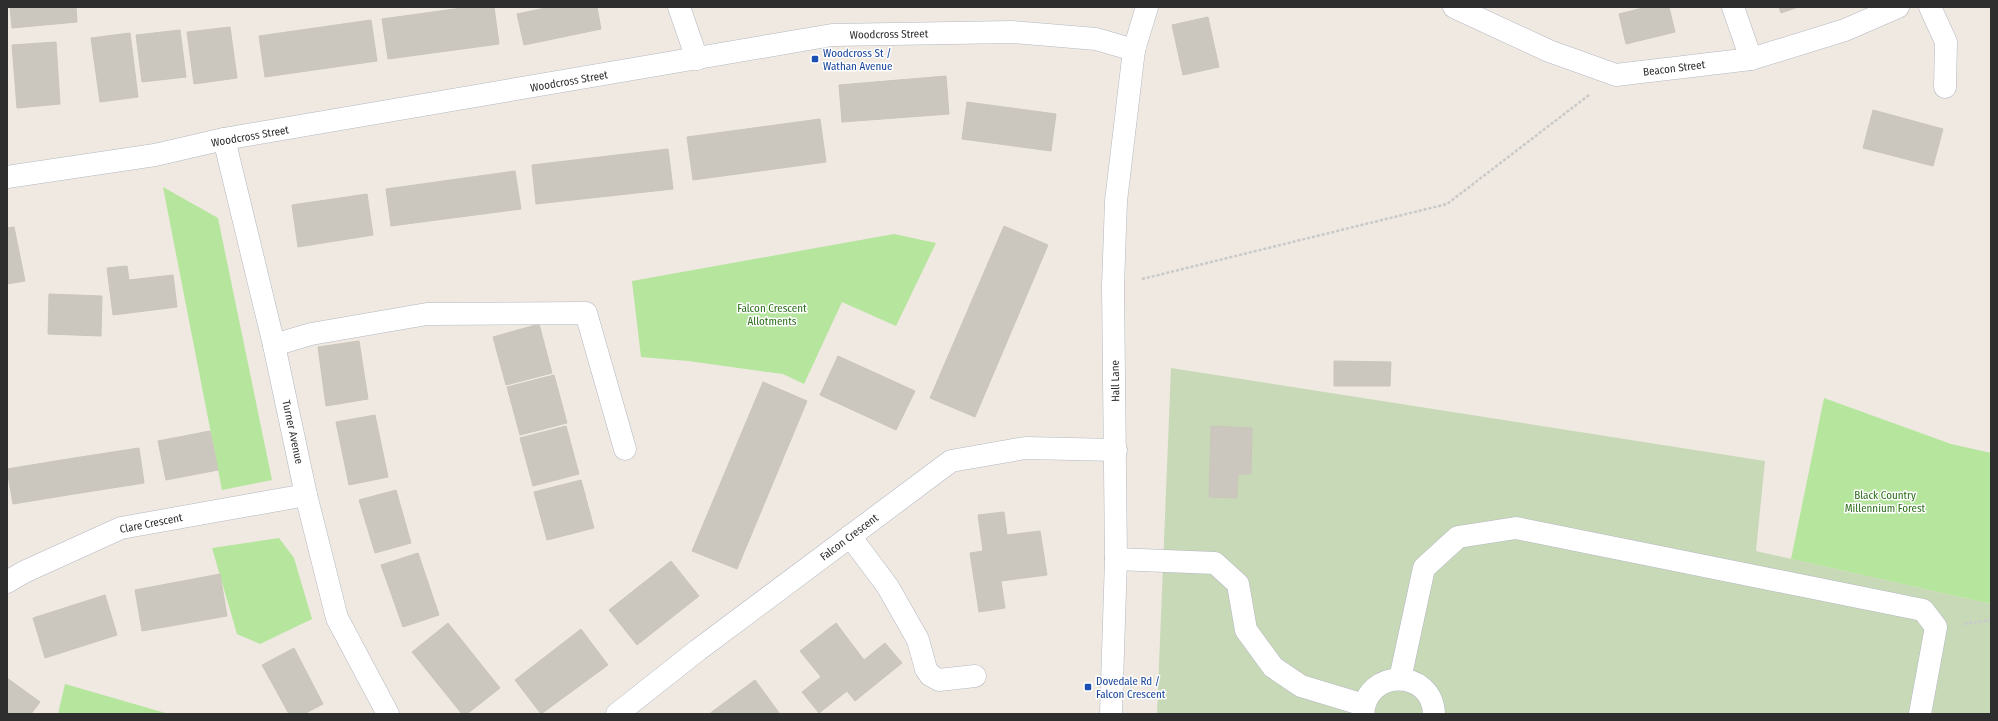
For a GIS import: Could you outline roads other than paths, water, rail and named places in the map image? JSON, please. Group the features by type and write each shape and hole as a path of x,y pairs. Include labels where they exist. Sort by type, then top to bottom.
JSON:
{"street":[{"path":"679,7 696,59"},
{"name":"Hall Lane","path":"1111,714 1116,559 1113,286 1116,201 1134,50 1147,7"},
{"name":"Beacon Street","path":"1454,7 1549,51 1616,74 1751,59 1845,30 1898,7"},
{"path":"1733,7 1751,59"},
{"path":"1930,7 1946,42 1945,87"},
{"name":"Woodcross Street","path":"7,177 155,154 224,140 696,59 832,34 1012,32 1096,40 1134,50"},
{"name":"Turner Avenue","path":"224,140 274,345 306,495 337,618 388,714"},
{"path":"274,345 311,334 427,314 586,313 625,449"},
{"name":"Falcon Crescent","path":"617,714 698,650 951,461 1025,448 1116,450"},
{"name":"Clare Crescent","path":"7,582 24,572 121,528 306,495"},
{"path":"1400,679 1424,568 1458,537 1516,528 1923,610 1936,627 1920,714"},
{"path":"850,536 888,587 918,640 926,669 930,675 939,680 975,676"},
{"path":"1116,559 1215,563 1238,584 1246,630 1273,667 1301,686 1363,710 1369,694 1377,686 1388,680 1400,679 1412,681 1422,687 1430,697 1434,714"}],"place":[{"name":"Woodcross St / Wathan Avenue","path":"815,59"},
{"name":"Dovedale Rd / Falcon Crescent","path":"1088,687"}],"park label":[{"name":"Falcon Crescent Allotments","path":"772,314"},
{"name":"Black Country Millennium Forest","path":"1885,501"}]}
